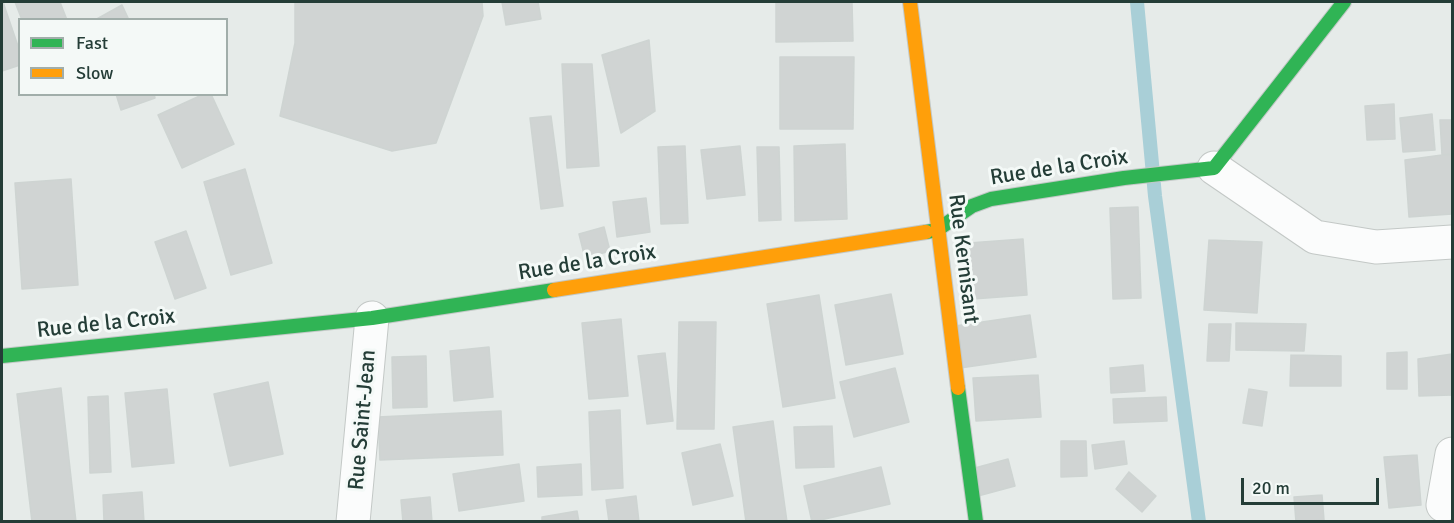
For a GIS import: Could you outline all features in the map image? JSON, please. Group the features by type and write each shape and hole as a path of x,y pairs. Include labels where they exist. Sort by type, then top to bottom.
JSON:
{"street":[{"name":"Rue Kernisant","path":"910,2 937,230 976,522"},
{"path":"1344,2 1214,168 1315,237 1376,248 1452,242"},
{"name":"Rue de la Croix","path":"2,356 372,318 937,230 972,206 991,199 1124,178 1214,168"},
{"name":"Rue Saint-Jean","path":"353,522 372,318"},
{"path":"1443,505 1452,454"}],"building":[{"path":"3,2 18,46 18,66 2,71"},
{"path":"15,2 60,2 66,18 21,18"},
{"path":"295,2 482,2 483,16 436,143 392,151 280,116 295,43"},
{"path":"502,2 538,2 541,19 506,25"},
{"path":"776,2 852,2 853,41 776,42"},
{"path":"122,5 128,18 99,18"},
{"path":"649,40 655,111 621,133 602,55"},
{"path":"780,57 854,57 853,129 780,129"},
{"path":"562,64 592,64 599,166 567,168"},
{"path":"117,96 154,96 155,98 121,110"},
{"path":"200,96 212,96 234,144 182,168 158,115"},
{"path":"1394,104 1395,139 1367,140 1365,106"},
{"path":"1432,114 1435,150 1403,152 1400,118"},
{"path":"551,116 563,206 541,209 530,118"},
{"path":"1440,120 1452,120 1452,154 1442,155"},
{"path":"845,144 847,219 795,221 794,146"},
{"path":"685,146 688,223 661,224 658,147"},
{"path":"740,146 745,195 707,199 701,150"},
{"path":"757,147 779,147 781,220 759,221"},
{"path":"1452,155 1452,214 1409,217 1405,160"},
{"path":"245,169 272,263 231,275 204,182"},
{"path":"71,179 78,285 22,289 15,183"},
{"path":"646,198 650,232 617,237 613,202"},
{"path":"1138,207 1141,298 1113,299 1110,208"},
{"path":"604,227 610,251 585,258 579,234"},
{"path":"186,231 206,288 175,299 155,242"},
{"path":"1023,239 1027,295 973,299 969,243"},
{"path":"1209,240 1262,242 1257,313 1204,310"},
{"path":"891,294 903,354 846,365 835,305"},
{"path":"819,295 835,398 783,407 767,304"},
{"path":"1030,315 1036,357 960,368 955,326"},
{"path":"621,319 628,396 589,399 582,323"},
{"path":"679,322 716,322 714,429 677,429"},
{"path":"1236,323 1306,324 1304,351 1236,350"},
{"path":"1209,324 1231,324 1229,361 1207,361"},
{"path":"489,347 493,397 454,401 450,351"},
{"path":"1407,352 1407,389 1387,389 1387,353"},
{"path":"665,353 673,421 647,424 638,356"},
{"path":"1452,354 1452,395 1419,396 1418,359"},
{"path":"1291,355 1341,356 1341,386 1290,386"},
{"path":"426,356 427,407 393,408 392,357"},
{"path":"1143,365 1145,391 1111,393 1110,368"},
{"path":"895,368 909,422 854,437 840,382"},
{"path":"1038,375 1041,417 976,421 973,378"},
{"path":"268,382 283,454 230,466 214,394"},
{"path":"61,388 76,522 32,522 17,394"},
{"path":"167,389 174,463 132,467 125,393"},
{"path":"1249,389 1267,392 1262,426 1243,423"},
{"path":"108,396 111,472 90,473 88,397"},
{"path":"1166,397 1167,421 1114,423 1113,399"},
{"path":"620,410 623,488 592,490 589,412"},
{"path":"501,411 503,455 380,460 378,417"},
{"path":"773,421 787,522 746,522 733,427"},
{"path":"832,426 834,467 796,468 794,427"},
{"path":"1061,441 1086,441 1087,476 1061,477"},
{"path":"1124,441 1127,464 1095,469 1092,445"},
{"path":"720,444 733,496 693,505 682,453"},
{"path":"1417,455 1421,505 1389,508 1384,457"},
{"path":"1008,459 1015,486 978,496 971,469"},
{"path":"519,464 524,501 459,511 453,474"},
{"path":"581,464 582,495 538,497 537,467"},
{"path":"881,467 890,504 812,522 804,486"},
{"path":"1129,472 1156,496 1142,512 1116,489"},
{"path":"142,492 144,522 104,522 103,495"},
{"path":"1322,495 1324,520 1296,522 1294,497"},
{"path":"636,496 639,522 609,522 606,500"},
{"path":"430,497 432,522 403,522 401,500"},
{"path":"577,511 579,522 542,522 542,517"}],"waterway":[{"path":"1137,2 1155,196 1199,522"}],"traffic: fast":[{"path":"926,232 937,230 972,206 991,199 1124,178 1214,168 1344,2"},
{"path":"2,356 372,318 554,290"},
{"path":"958,388 976,522"}],"traffic: slow":[{"path":"910,2 958,388"},
{"path":"554,290 926,232"}]}
